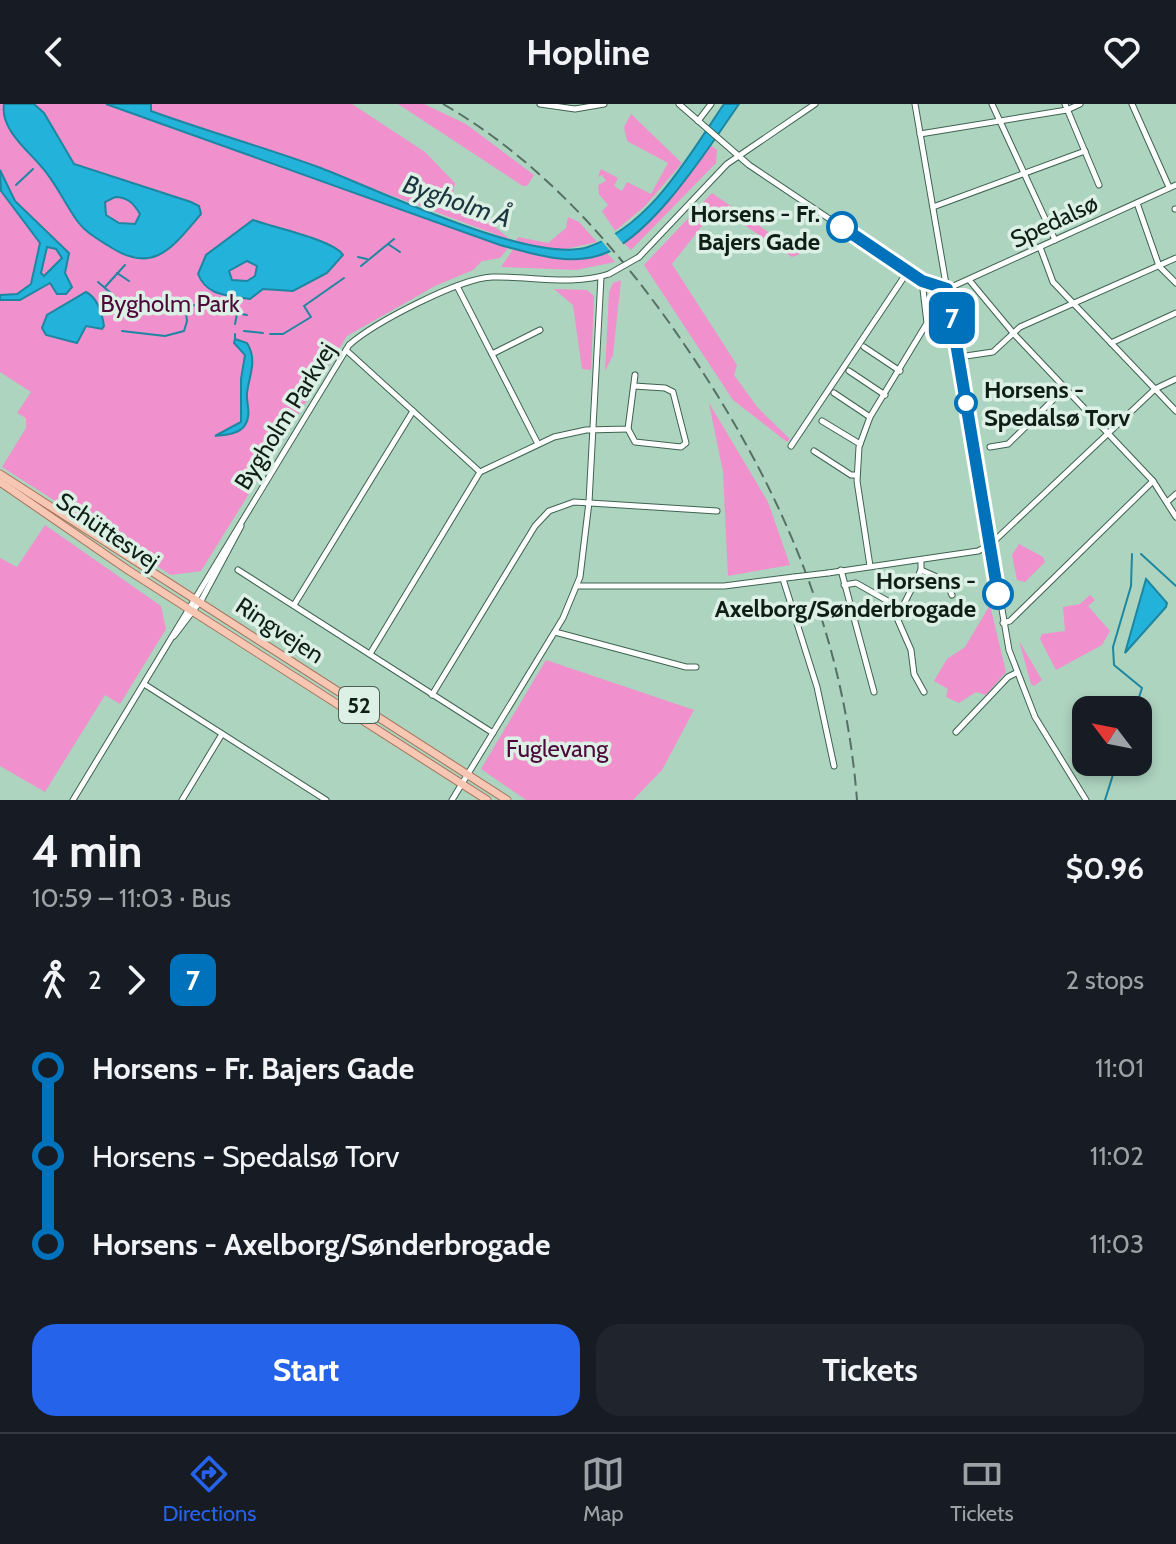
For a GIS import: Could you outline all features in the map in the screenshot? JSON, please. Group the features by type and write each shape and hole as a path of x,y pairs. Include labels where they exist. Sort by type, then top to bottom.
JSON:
{"main road":[{"name":"Schüttesvej","path":"0,474 196,600"},
{"name":"Schüttesvej","path":"0,482 190,610"},
{"name":"Ringvejen","path":"196,600 507,800"},
{"name":"Ringvejen","path":"190,610 487,800"}],"street":[{"path":"540,104 575,109 604,104"},
{"path":"679,104 738,156 922,281 947,289"},
{"path":"700,123 711,104"},
{"name":"Bygholm Parkvej","path":"73,800 238,537 242,521 346,350 362,336 457,286 491,277 601,277 609,274 639,257 738,156 815,104"},
{"path":"915,104 1003,623 1016,673 1035,717 1086,800"},
{"path":"992,104 1055,240"},
{"path":"920,134 1080,104"},
{"path":"1132,104 1173,186"},
{"path":"1066,107 1099,185"},
{"path":"933,207 1085,151"},
{"name":"Spedalsø","path":"947,289 1173,186"},
{"path":"1137,203 1159,266 1176,283"},
{"path":"1040,247 1053,282 1176,411"},
{"path":"959,357 993,352 1020,327 1176,258"},
{"path":"791,446 908,271"},
{"path":"452,800 555,632 577,586 589,502 601,277"},
{"path":"870,566 857,475 860,444 870,417 927,323 922,281"},
{"path":"970,281 1014,334 1153,481 1176,517"},
{"path":"457,286 538,444"},
{"path":"1111,343 1176,313"},
{"path":"492,354 540,330"},
{"path":"864,347 900,371"},
{"path":"346,350 480,472"},
{"path":"849,371 885,395"},
{"path":"634,386 665,388 673,392 686,443 681,447 635,442 628,429 635,375"},
{"path":"577,586 736,585 978,551 1007,533 1155,389 1176,379"},
{"path":"990,447 1008,444 1065,388"},
{"path":"834,393 870,417"},
{"path":"294,605 413,411"},
{"path":"822,421 860,444"},
{"path":"370,654 480,472 559,435 594,429 628,429"},
{"path":"814,451 851,475 857,475"},
{"path":"1003,623 1010,621 1153,481"},
{"path":"1167,502 1176,494"},
{"path":"432,695 538,521 561,505 589,502 717,511"},
{"path":"921,560 921,570 900,608 898,628 911,650 914,674 924,692"},
{"path":"238,570 493,733"},
{"path":"841,570 874,692"},
{"path":"921,570 946,581 952,595"},
{"path":"783,579 817,687 834,766"},
{"path":"844,585 856,583 900,608"},
{"path":"555,632 686,667 696,667"},
{"path":"956,732 1008,677 1016,673"},
{"path":"144,684 326,800"},
{"path":"182,800 222,734"}],"green space":[{"name":"Bygholm Park","path":"0,104 106,104 509,247 500,258 482,261 473,270 435,286 347,336 201,571 171,575 2,467 26,428 26,418 17,413 31,392 0,372"},
{"path":"151,104 352,104 425,152 455,183 453,193 511,240 318,168 151,111"},
{"path":"398,104 424,104 466,124 534,175 527,186 523,186"},
{"path":"631,114 682,163 645,206 615,231 602,211 608,205 599,194 598,185 606,181 602,175 598,177 601,169 618,178 614,186 622,191 627,182 651,194 668,163 627,141 624,127"},
{"path":"710,145 717,150 716,163 631,250 622,241 682,185"},
{"path":"712,193 800,254 792,257 717,207 672,264 737,365 734,375 758,408 790,439 787,442 733,400 644,265"},
{"path":"568,217 579,222 597,242 557,251 516,241 518,237 548,243 566,228"},
{"path":"514,248 548,257 572,259 584,259 606,252 615,262 576,270 501,267"},
{"path":"621,280 613,355 605,371 609,292 613,283"},
{"path":"554,289 587,290 594,296 591,370 582,369 573,305"},
{"path":"709,403 768,502 790,565 728,576 723,472"},
{"path":"45,525 161,606 166,629 120,704 105,695 45,792 0,766 0,558 17,567"},
{"path":"1019,544 1043,557 1045,562 1025,582 1017,580 1012,555"},
{"path":"1090,595 1095,600 1088,606 1110,631 1102,645 1056,670 1040,639 1042,634 1065,631 1063,607 1080,604"},
{"path":"990,605 1006,672 986,695 976,692 959,703 946,697 948,689 934,681 947,659 965,647"},
{"path":"1019,641 1042,680 1034,686 1031,684"},
{"name":"Fuglevang","path":"546,660 694,710 662,770 633,800 526,800 481,769"}],"water":[{"path":"4,104 34,104 44,113 74,164 191,202 199,206 201,214 162,253 152,257 127,256 78,222 46,172 15,138 4,113","holes":["115,197 124,198 135,207 140,214 135,224 119,223 106,215 105,202"]},
{"name":"Bygholm Å","path":"106,104 151,104 151,111 318,167 454,222 530,245 563,250 588,247 631,223 666,187 724,104 739,104 695,168 637,233 617,248 597,256 572,259 548,257 500,245"},
{"path":"0,170 15,201 69,253 65,273 72,287 66,294 57,294 50,283 20,300 0,300 0,295 17,294 31,284 40,243 1,191","holes":["47,247 56,249 62,258 44,276 41,273"]},
{"path":"253,220 316,239 343,255 327,273 293,291 263,289 250,299 220,294 202,282 198,274 206,255","holes":["247,261 257,266 255,276 247,281 232,280 229,271"]},
{"path":"86,292 99,306 102,329 86,326 77,343 46,335 42,328 47,315"},
{"path":"235,339 247,343 252,356 247,393 248,417 240,430 215,436 241,422 241,379 245,355 234,343"},
{"path":"1146,579 1167,603 1166,607 1125,653"}],"pier":[{"path":"612,230 624,245 612,253 600,239"}],"waterway":[{"path":"16,185 33,169"},
{"path":"361,266 394,239"},
{"path":"388,244 400,252"},
{"path":"358,257 367,259"},
{"path":"105,287 125,265"},
{"path":"117,273 129,281"},
{"path":"270,334 283,334 311,317 304,306 344,278"},
{"path":"98,282 127,307"},
{"path":"166,300 247,315"},
{"path":"122,331 165,336 184,331 187,321 185,303"},
{"path":"235,324 237,314"},
{"path":"244,331 263,333"},
{"path":"235,334 235,339"},
{"path":"1132,554 1131,586 1113,647 1114,665 1142,688 1139,696"},
{"path":"1141,554 1176,586"},
{"path":"1105,800 1113,776"}],"railway":[{"path":"443,104 508,148 567,200 594,229 668,321 739,432 796,548 818,608 836,670 849,734 857,800"}],"bus line":[{"name":"7","path":"842,227 922,281 947,289 998,594"}],"place":[{"name":"Horsens - Fr. Bajers Gade","path":"842,227"},
{"name":"Horsens - Spedalsø Torv","path":"966,403"},
{"name":"Horsens - Axelborg/Sønderbrogade","path":"998,594"}]}
